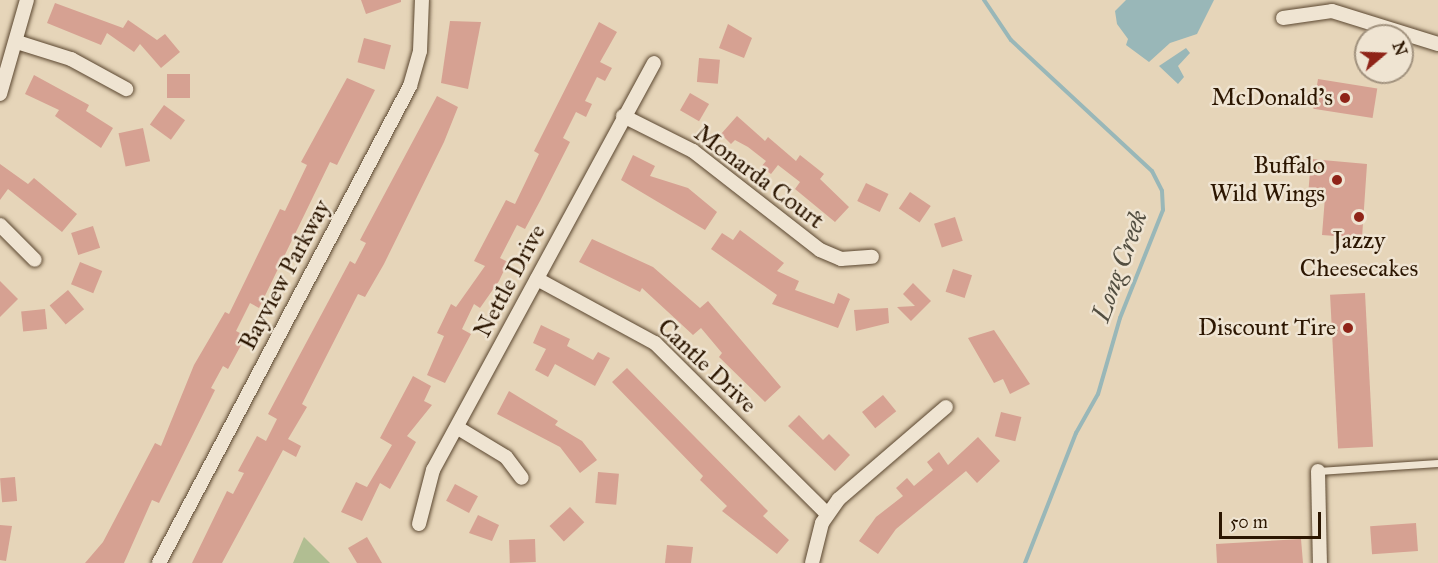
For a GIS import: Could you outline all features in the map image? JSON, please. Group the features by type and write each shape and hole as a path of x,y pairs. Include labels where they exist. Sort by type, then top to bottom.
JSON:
{"street":[{"path":"0,94 17,42 27,0"},
{"name":"Bayview Parkway","path":"159,563 410,86 420,51 422,0"},
{"path":"1283,18 1332,11 1438,44"},
{"path":"17,42 71,59 126,89"},
{"name":"Nettle Drive","path":"419,524 424,488 623,116 654,63"},
{"name":"Monarda Court","path":"623,116 693,151 820,250 842,259 872,257"},
{"path":"0,225 35,260"},
{"name":"Cantle Drive","path":"537,279 655,343 827,514"},
{"path":"812,563 827,514 946,407"},
{"path":"458,428 506,457 522,478"},
{"path":"1318,471 1320,563"}],"lane":[{"path":"1318,471 1438,463"}],"green space":[{"path":"304,537 330,563 293,563"}],"water":[{"path":"1126,0 1214,0 1197,34 1170,43 1149,62 1126,45 1128,39 1117,24 1115,11"},
{"path":"1186,48 1190,53 1178,66 1184,77 1178,84 1159,66"}],"building":[{"path":"361,0 401,0 401,2 366,14"},
{"path":"55,3 123,28 128,20 157,40 165,34 180,52 161,68 140,44 134,52 107,33 101,45 47,23"},
{"path":"450,21 481,22 468,89 441,83"},
{"path":"599,22 617,32 600,62 612,68 605,81 597,77 585,101 592,104 586,117 576,112 563,138 570,142 540,201 525,229 517,225 500,258 508,262 499,281 480,308 474,304 462,329 471,334 445,383 427,375 444,336 437,333 451,304 456,307 485,266 474,261 506,200 515,204 539,154 534,151"},
{"path":"728,24 752,38 744,58 719,48"},
{"path":"364,38 391,45 385,69 358,62"},
{"path":"699,58 720,60 718,84 697,82"},
{"path":"167,74 190,74 190,98 167,98"},
{"path":"34,75 89,105 86,111 113,128 101,148 55,116 59,110 25,94"},
{"path":"347,78 375,90 337,165 330,162 259,308 250,303 236,331 246,336 228,369 223,366 211,388 215,390 159,503 152,500 124,563 85,563 103,542 155,443 161,446 194,365 225,312 229,314 280,209 285,211 307,165 301,162"},
{"name":"McDonald's","path":"1318,79 1377,88 1373,118 1313,109"},
{"path":"690,93 709,104 699,121 680,110"},
{"path":"437,96 458,107 444,142 384,264 365,297 358,294 302,404 307,407 288,439 301,446 296,457 283,450 222,563 192,563 227,491 233,494 244,473 238,471 257,436 266,441 277,419 268,414 350,261 355,264 366,243 360,240"},
{"path":"164,105 185,120 171,140 150,124"},
{"path":"737,116 765,141 768,137 796,161 800,155 824,174 820,179 849,207 835,222 795,189 800,182 778,165 771,174 761,167 766,161 735,140 731,144 721,134"},
{"path":"143,128 150,161 126,166 119,133"},
{"path":"633,155 655,166 650,176 688,188 717,212 705,230 621,180"},
{"path":"1311,159 1367,164 1362,238 1322,235 1325,197 1308,196"},
{"path":"0,164 28,184 34,178 77,214 62,232 8,189 0,200"},
{"path":"866,183 888,194 880,212 857,201"},
{"path":"910,192 931,206 920,223 899,209"},
{"path":"955,217 963,241 942,248 934,224"},
{"path":"93,226 100,248 78,255 71,233"},
{"path":"740,230 784,263 777,271 799,281 795,290 834,304 838,293 850,299 838,328 772,304 777,295 711,249 722,233 733,240"},
{"path":"592,239 653,267 700,308 708,301 781,387 765,402 719,357 722,353 701,328 693,335 642,288 640,292 579,262"},
{"path":"80,262 102,271 93,293 71,284"},
{"path":"953,269 972,275 965,298 946,292"},
{"path":"0,281 18,299 0,317"},
{"path":"913,283 931,301 911,321 897,307 915,306 903,294"},
{"path":"68,290 84,309 66,325 50,305"},
{"path":"1365,293 1373,447 1338,449 1330,295"},
{"path":"888,308 889,323 856,331 854,310"},
{"path":"45,309 47,329 23,331 21,312"},
{"path":"541,325 570,339 567,346 593,360 598,352 610,358 595,386 555,364 548,377 535,370 546,349 533,343"},
{"path":"994,330 1030,384 1010,394 1003,379 994,383 968,338"},
{"path":"627,368 768,511 763,516 789,540 777,554 722,511 727,506 700,480 703,476 612,382"},
{"path":"413,376 431,386 424,401 432,405 407,436 416,442 390,489 380,483 362,521 341,512 356,482 367,487 392,445 380,438"},
{"path":"509,391 558,421 555,425 582,441 597,460 580,473 560,447 497,414"},
{"path":"883,395 896,411 875,428 862,412"},
{"path":"1001,412 1021,417 1015,441 995,436"},
{"path":"799,415 823,440 829,434 850,455 835,471 788,426"},
{"path":"978,437 1000,461 977,483 966,471 896,529 878,554 859,541 876,517 903,496 896,488 907,478 914,486 933,470 927,462 939,452 948,465"},
{"path":"598,472 619,474 616,505 595,503"},
{"path":"15,477 17,501 2,502 0,478"},
{"path":"455,484 478,496 469,513 446,501"},
{"path":"570,507 584,522 564,541 550,526"},
{"path":"478,515 499,525 492,541 469,533"},
{"path":"1416,523 1418,551 1372,554 1370,526"},
{"path":"0,525 12,526 6,561 0,560"},
{"path":"367,537 382,563 357,563 348,548"},
{"path":"535,539 536,562 510,563 509,540"},
{"path":"1301,539 1303,563 1217,563 1216,544"},
{"path":"667,545 693,547 691,563 665,563"}],"waterway":[{"name":"Long Creek","path":"984,0 1011,40 1152,171 1162,191 1163,210 1120,318 1098,394 1076,433 1025,563"}],"place":[{"name":"McDonald's","path":"1345,98"},
{"name":"Buffalo Wild Wings","path":"1337,180"},
{"name":"Jazzy Cheesecakes","path":"1359,217"},
{"name":"Discount Tire","path":"1348,328"}]}
